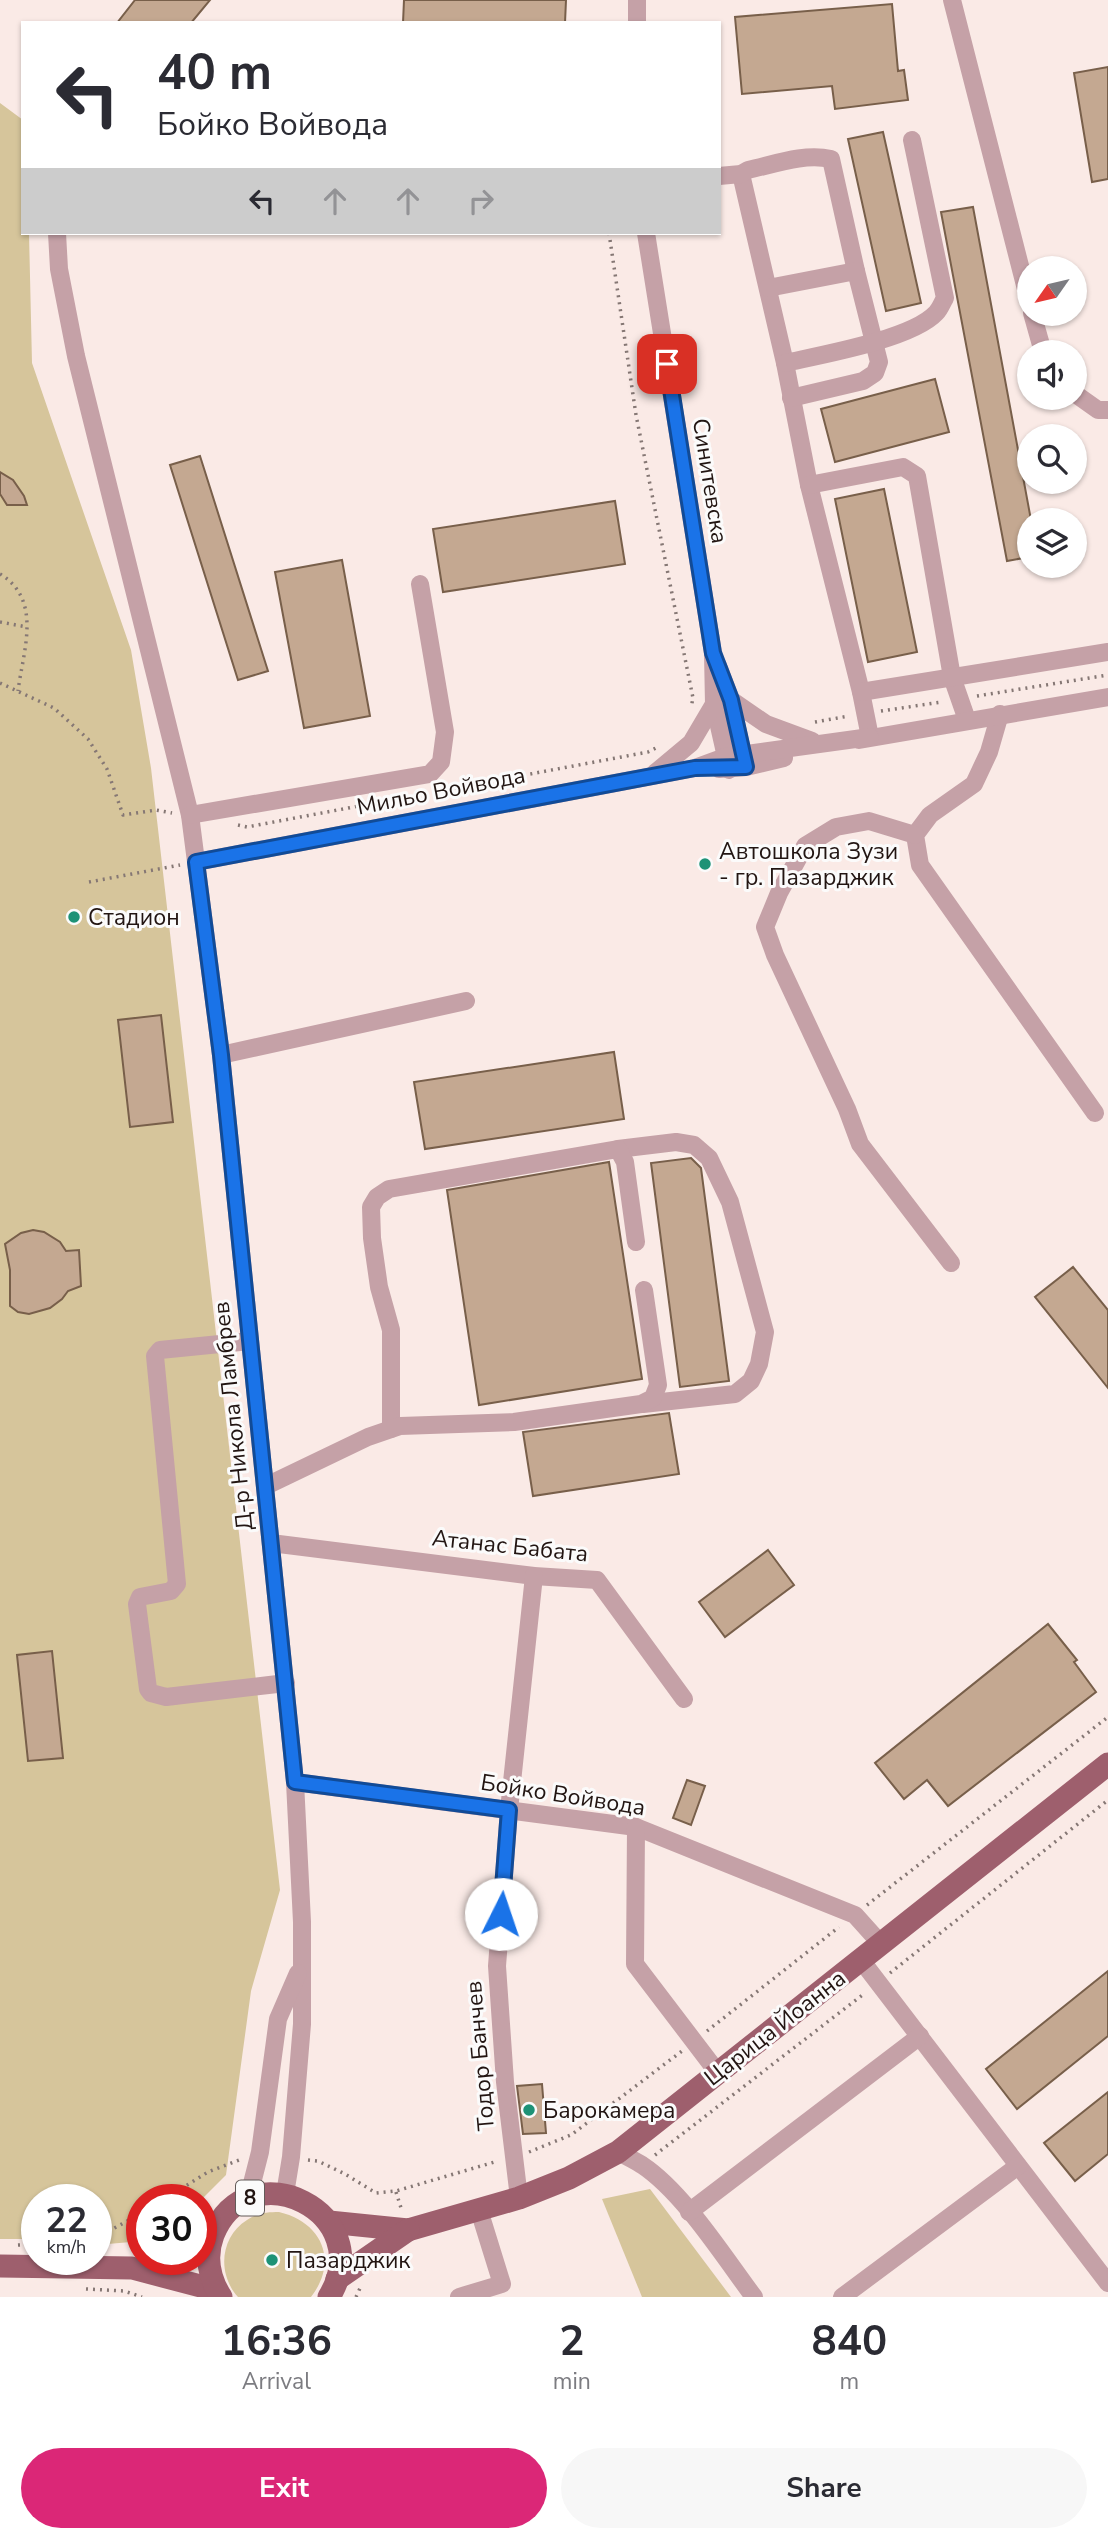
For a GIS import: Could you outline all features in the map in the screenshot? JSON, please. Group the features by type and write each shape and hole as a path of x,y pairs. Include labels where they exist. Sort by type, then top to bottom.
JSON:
{"main road":[{"name":"Царица Йоанна","path":"329,2222 408,2230 519,2198 569,2178 618,2152 1108,1765"},
{"name":"8","path":"217,2227 230,2211 248,2199 272,2194 295,2197 314,2207 329,2222"},
{"path":"329,2222 340,2250 333,2288"},
{"name":"Царица Йоанна","path":"333,2288 408,2230"},
{"name":"8","path":"0,2266 126,2268"},
{"name":"8","path":"156,2275 218,2293"},
{"name":"8","path":"212,2275 218,2293"}],"street":[{"path":"637,0 637,21"},
{"path":"951,0 1017,256"},
{"path":"785,363 874,342 926,322 938,312 945,298 912,140"},
{"path":"721,176 741,174 804,157 831,159 879,362 875,373 863,381 791,398"},
{"path":"741,174 785,363 809,485 870,737"},
{"name":"Д-р Никола Ламбрев","path":"57,235 59,269 76,356 190,815 221,1055 295,1782 302,1922 302,2024 291,2157 285,2194"},
{"name":"Синитевска","path":"646,235 713,653 736,762"},
{"path":"768,288 856,271"},
{"path":"1087,403 1098,411 1108,410"},
{"path":"809,485 903,467 917,476 952,677 967,720"},
{"path":"190,815 430,774 441,762 446,732 420,584"},
{"path":"861,692 1108,652"},
{"name":"Мильо Войвода","path":"196,862 649,776 1108,697"},
{"path":"649,776 668,764 691,743 722,702 780,731 819,742"},
{"path":"1000,714 989,752 974,784 930,815 915,835 920,865 1095,1113"},
{"name":"Мильо Войвода","path":"736,762 819,742 870,737"},
{"path":"915,835 869,821 836,827 805,846 779,893 765,927 860,1144 951,1263"},
{"path":"221,1055 466,1002"},
{"path":"266,1486 368,1437 400,1426 514,1422 735,1394 751,1381 755,1373 765,1332 730,1202 709,1158 694,1145 676,1142 618,1149 389,1189 377,1197 371,1207 372,1238 379,1287 391,1329 391,1429"},
{"path":"618,1149 625,1162 636,1242"},
{"path":"641,1404 653,1398 658,1385 644,1290"},
{"path":"250,1341 157,1352 155,1361 177,1584 171,1591 143,1595 137,1604 148,1689 151,1693 166,1697 286,1683"},
{"name":"Атанас Бабата","path":"271,1543 534,1576 597,1580 684,1699"},
{"name":"Тодор Банчев","path":"519,2198 505,2082 497,1966 509,1810 534,1576"},
{"name":"Бойко Войвода","path":"295,1782 636,1827 855,1915 881,1944"},
{"path":"636,1827 635,1964 718,2073"},
{"path":"861,1959 1108,2283"},
{"name":"Д-р Никола Ламбрев","path":"248,2199 260,2151 278,2019 301,1966"},
{"path":"689,2212 920,2036"},
{"path":"618,2152 653,2174 689,2212 754,2297"},
{"path":"842,2297 1018,2166"},
{"path":"459,2297 504,2291 479,2210"}],"path":[{"path":"609,235 636,415 693,698 690,712"},
{"path":"0,575 10,580 23,598 27,626 18,691"},
{"path":"0,622 27,626"},
{"path":"802,721 816,722 1108,675"},
{"path":"0,683 54,708 88,738 107,768 123,815 156,810 190,815"},
{"path":"421,794 648,752 663,744"},
{"path":"236,824 247,827 381,802"},
{"path":"89,882 196,862"},
{"path":"291,2157 318,2161 376,2193 396,2191 514,2157 572,2135 1108,1717"},
{"path":"189,2184 208,2172 260,2151"}],"shaded area":[{"path":"0,103 21,119 21,235 29,235 32,363 131,650 151,768 280,1890 251,1991 226,2175 217,2184 126,2184 126,2242 112,2244 112,2184 21,2184 21,2239 0,2239"},
{"path":"650,2189 731,2297 642,2297 602,2199"},
{"path":"279,2212 306,2224 322,2245 324,2270 319,2283 311,2297 238,2297 231,2288 224,2267 224,2256 231,2236 251,2218 263,2213"}],"building":[{"path":"135,0 210,0 193,21 119,21"},
{"path":"404,0 566,0 565,21 403,21"},
{"path":"892,4 898,71 904,70 908,100 835,109 832,86 742,94 735,17"},
{"path":"1108,67 1108,179 1092,182 1074,73"},
{"path":"883,132 921,303 886,311 848,139"},
{"path":"973,207 1017,444 1017,494 1026,494 1029,508 1017,508 1017,559 1007,561 941,212"},
{"path":"935,379 949,432 835,462 821,409"},
{"path":"200,456 268,671 238,680 170,465"},
{"path":"0,472 13,480 27,505 7,505 0,494"},
{"path":"884,489 917,652 868,662 835,499"},
{"path":"615,501 625,564 443,592 433,529"},
{"path":"342,560 370,716 304,728 275,572"},
{"path":"161,1015 173,1122 130,1127 118,1020"},
{"path":"614,1052 624,1119 425,1149 414,1082"},
{"path":"691,1158 701,1168 729,1381 680,1387 651,1163"},
{"path":"609,1162 642,1379 479,1405 447,1190"},
{"path":"33,1230 44,1232 60,1242 66,1251 79,1250 81,1286 68,1291 50,1308 29,1314 18,1312 10,1306 10,1270 5,1244 21,1233"},
{"path":"1073,1267 1108,1310 1108,1388 1035,1297"},
{"path":"669,1413 679,1474 533,1496 523,1432"},
{"path":"768,1550 794,1585 725,1637 699,1602"},
{"path":"1048,1624 1077,1660 1074,1662 1096,1692 948,1806 927,1780 904,1799 875,1763"},
{"path":"52,1651 63,1758 28,1761 17,1655"},
{"path":"687,1780 705,1786 691,1825 673,1818"},
{"path":"1108,1971 1108,2036 1017,2109 986,2069"},
{"name":"Барокамера","path":"542,2084 546,2133 523,2134 517,2086"},
{"path":"1108,2092 1108,2154 1075,2181 1044,2143"}],"place":[{"name":"Автошкола Зузи - гр. Пазарджик","path":"705,864"},
{"name":"Стадион","path":"74,917"},
{"name":"Барокамера","path":"529,2110"},
{"name":"Пазарджик","path":"272,2260"}],"route":[{"path":"501,1914 509,1810 295,1782 221,1055 196,862 695,768 746,767 731,700 713,653 667,364"}]}
